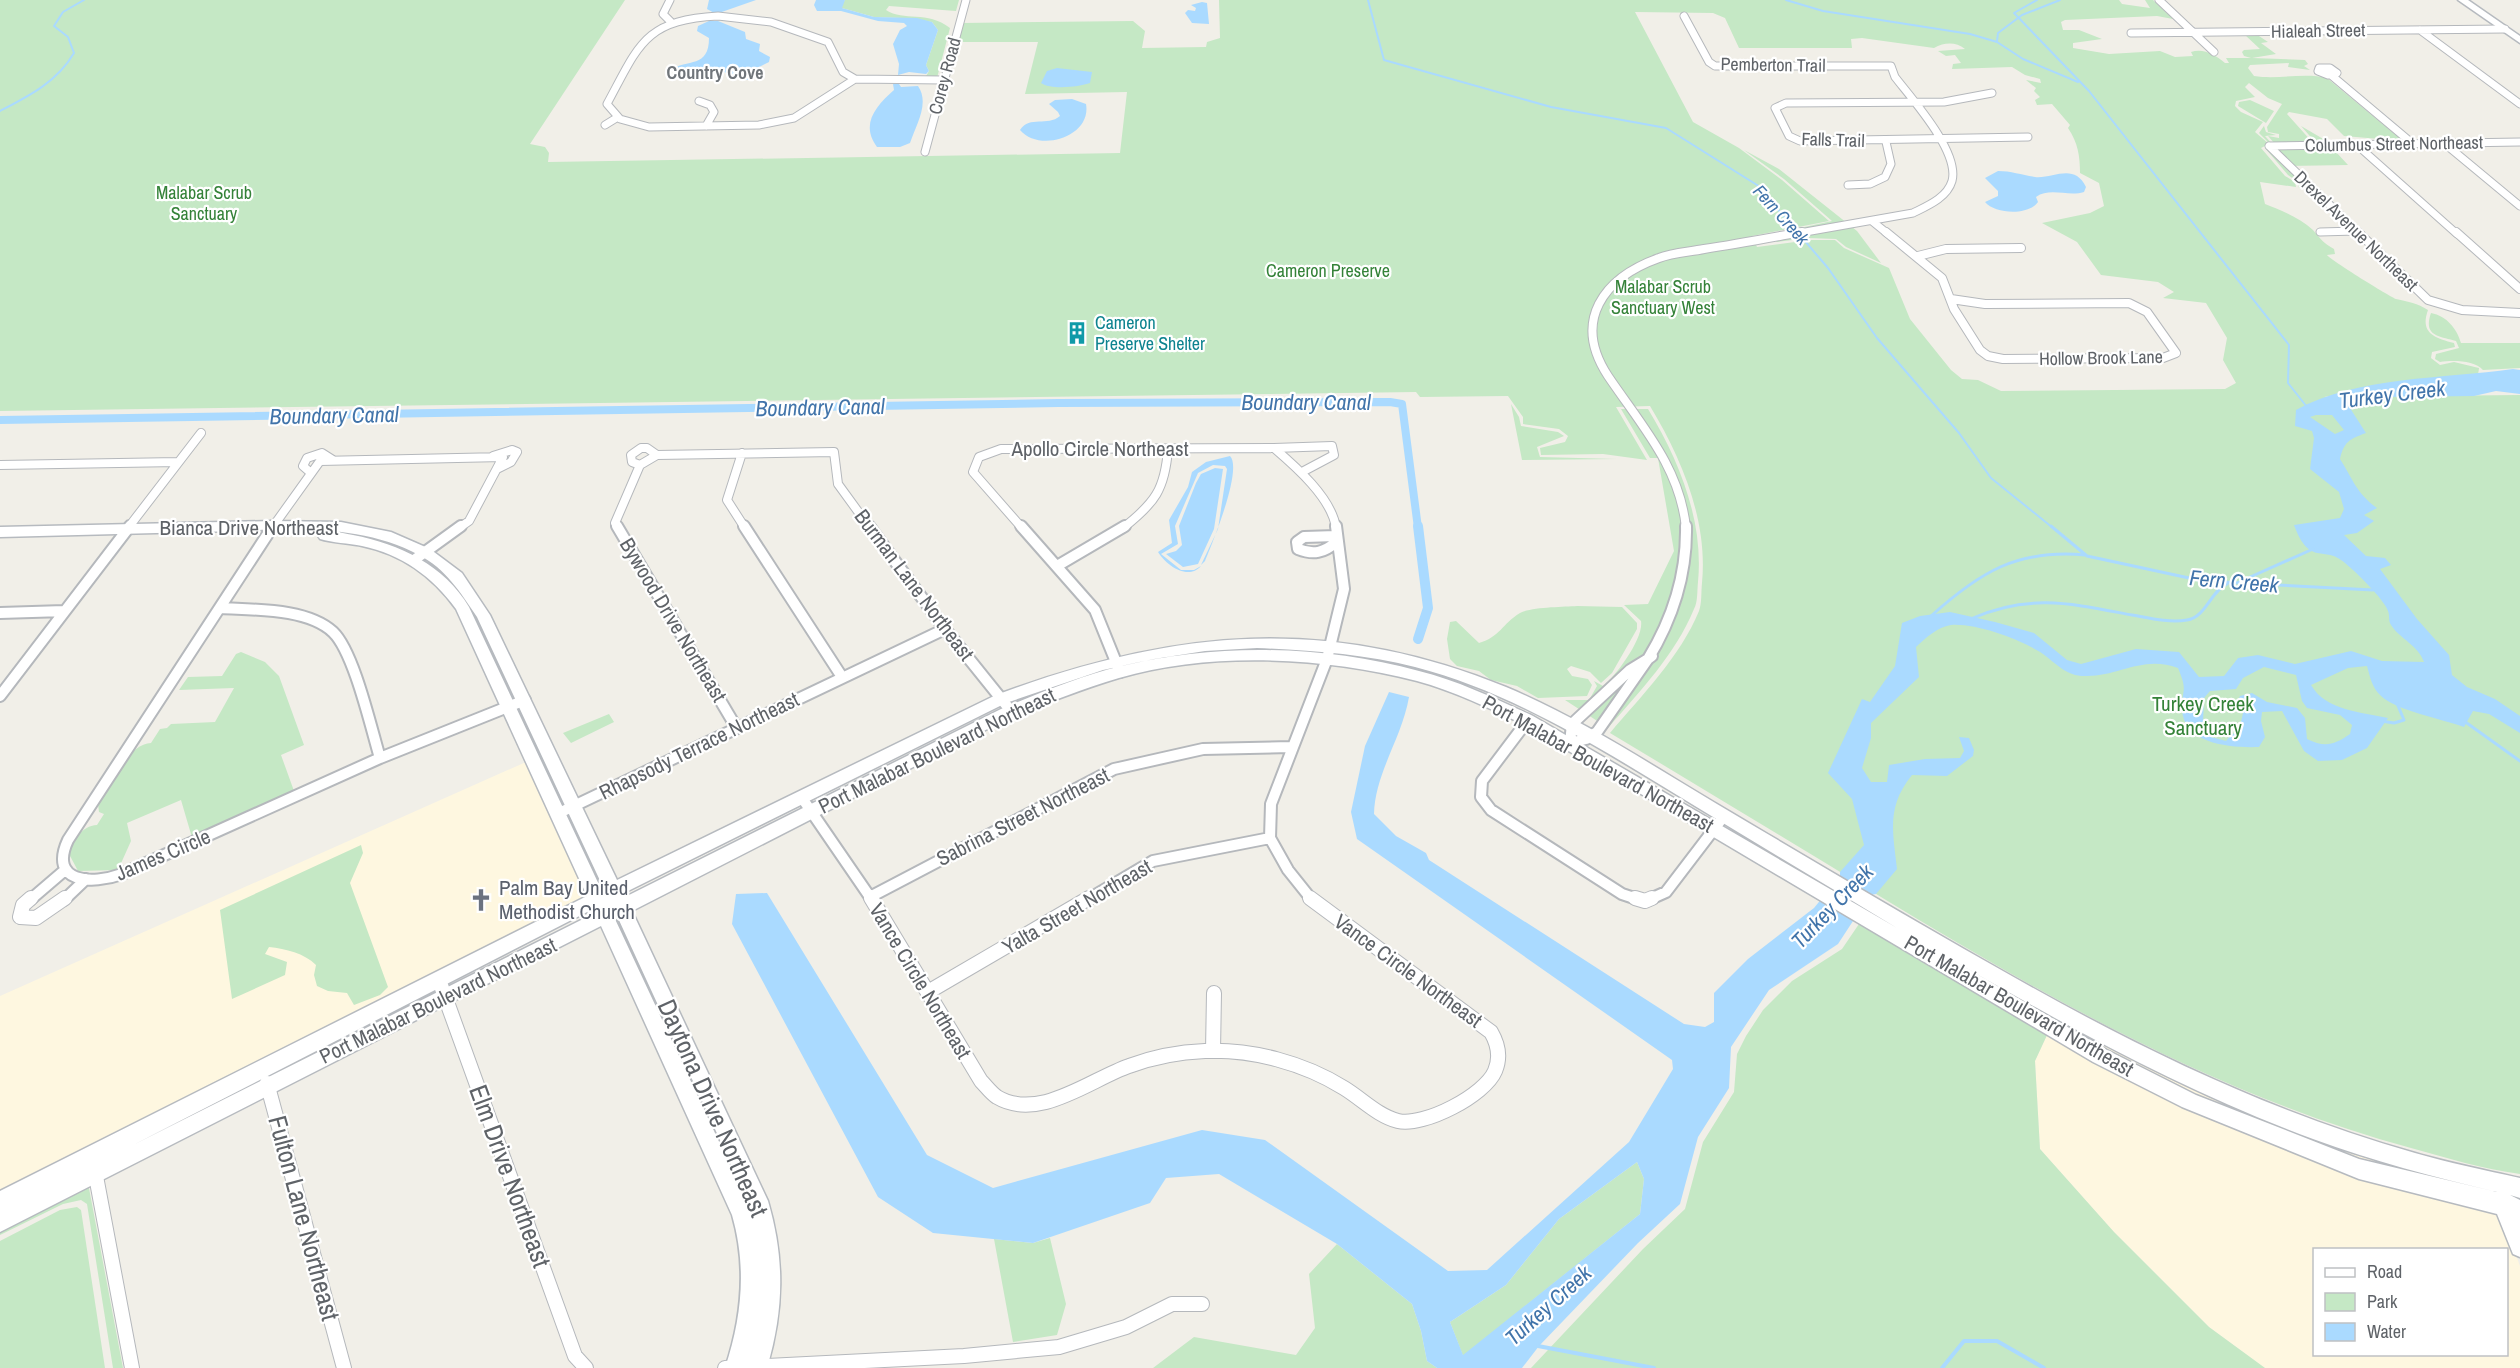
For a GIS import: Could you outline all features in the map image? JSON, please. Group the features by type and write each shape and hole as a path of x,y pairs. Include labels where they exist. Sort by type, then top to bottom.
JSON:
{"street":[{"path":"670,0 663,14 671,22"},
{"name":"Corey Road","path":"925,152 966,0"},
{"path":"2159,0 2214,52"},
{"path":"2462,0 2520,40"},
{"name":"Pemberton Trail","path":"1684,16 1708,62 1715,66 1891,66 1894,77 1913,102"},
{"path":"855,79 796,121 649,127 618,117 607,105 643,42 655,30 671,22 715,17 759,19 785,25 828,42 843,72 855,79 943,80"},
{"name":"Hialeah Street","path":"2131,33 2505,29"},
{"path":"2420,30 2520,104"},
{"path":"2331,75 2413,144"},
{"path":"1913,102 1944,102 1992,93"},
{"path":"699,100 710,105 714,112 706,126"},
{"path":"1652,656 1630,670 1572,724 1570,743 1591,737 1634,684 1652,656 1677,600 1686,526 1676,487 1664,457 1603,369 1594,348 1592,339 1594,311 1601,297 1627,272 1660,257 1913,213 1944,194 1953,179 1952,160 1913,102"},
{"name":"Falls Trail","path":"1913,102 1786,104 1775,108 1789,136 1796,140 1886,142 2028,137"},
{"path":"605,125 618,117"},
{"path":"1848,185 1871,184 1890,171 1893,162 1886,142"},
{"name":"Columbus Street Northeast","path":"2269,146 2520,142"},
{"path":"2444,143 2520,206"},
{"path":"2357,145 2520,289"},
{"name":"Drexel Avenue Northeast","path":"2269,146 2428,300 2448,309 2470,313 2520,313"},
{"name":"Hollow Brook Lane","path":"1872,221 1918,256 1942,278 1954,309 1980,350 1995,358 2163,358 2176,353 2147,312 2129,303 1985,304 1951,299"},
{"path":"2320,232 2356,231"},
{"path":"1918,256 1946,249 2021,248"},
{"path":"1,694 201,433"},
{"name":"Apollo Circle Northeast","path":"1118,666 1095,610 974,472 979,457 1001,449 1332,446 1334,455 1302,472"},
{"path":"657,455 653,448 645,447 636,449 631,455 632,462 640,465 657,455 742,453 727,500 842,677"},
{"path":"1057,566 1117,532 1149,505 1166,475 1168,448"},
{"path":"1270,838 1271,804 1329,652 1344,589 1335,522 1328,508 1302,472 1274,448"},
{"path":"489,458 503,452 517,452 511,462 497,469"},
{"name":"Burman Lane Northeast","path":"742,453 834,452 837,484 945,629 1006,705"},
{"path":"86,879 41,917 29,921 20,917 23,905 64,870 62,855 68,840 270,530 320,460 503,457 468,521 420,556"},
{"path":"0,465 178,462"},
{"name":"Bywood Drive Northeast","path":"640,465 615,523 736,727"},
{"name":"Bianca Drive Northeast","path":"0,541 122,534 270,530 336,537 377,545 420,556 458,576 484,619 525,700 574,806 604,895"},
{"name":"Bianca Drive Northeast","path":"0,532 122,534"},
{"name":"Bianca Drive Northeast","path":"420,556 448,586 462,607 556,814 604,895"},
{"path":"221,608 280,610 314,621 333,632 347,653 380,758"},
{"path":"0,613 64,611"},
{"path":"469,625 484,619"},
{"name":"Rhapsody Terrace Northeast","path":"556,814 945,629"},
{"name":"Port Malabar Boulevard Northeast","path":"442,988 613,913 807,805 1006,705 1053,677 1118,666 1224,643 1278,642 1329,652 1420,664 1485,684 1572,724 1720,822 1913,937 2100,1056 2189,1101 2359,1169 2512,1209"},
{"name":"Port Malabar Boulevard Northeast","path":"1329,652 1418,676 1476,696 1528,720 1720,822"},
{"name":"James Circle","path":"64,870 74,877 86,879 122,874 380,758 525,700"},
{"path":"1528,720 1482,781 1481,797 1491,810 1623,894 1645,901 1666,892 1720,822"},
{"name":"Sabrina Street Northeast","path":"870,897 1114,769 1203,749 1291,747"},
{"name":"Port Malabar Boulevard Northeast","path":"0,1221 93,1165 442,988 604,895 807,805"},
{"name":"Vance Circle Northeast","path":"807,805 870,897 986,1089 999,1099 1029,1106 1044,1103 1145,1061 1213,1051 1254,1055 1302,1068 1339,1085 1386,1116 1409,1122 1429,1119 1484,1085 1494,1076 1499,1065 1498,1049 1491,1032 1312,900 1288,870 1270,838"},
{"name":"Yalta Street Northeast","path":"928,992 1153,861 1270,838"},
{"name":"Daytona Drive Northeast","path":"604,895 746,1172 766,1224 771,1245 772,1296 764,1344 756,1367"},
{"name":"Daytona Drive Northeast","path":"613,913 747,1227 752,1262 751,1305 744,1345 736,1368"},
{"name":"Port Malabar Boulevard Northeast","path":"1913,937 2124,1048 2196,1083 2270,1114 2358,1146 2495,1184 2520,1188"},
{"name":"Elm Drive Northeast","path":"442,988 575,1356 586,1368"},
{"path":"1213,1051 1214,993"},
{"name":"Fulton Lane Northeast","path":"266,1077 344,1368"},
{"path":"2189,1101 2196,1083"},
{"path":"2358,1146 2359,1169"},
{"path":"93,1165 132,1368"},
{"name":"Port Malabar Boulevard Northeast","path":"0,1202 93,1165"},
{"path":"2495,1184 2512,1209 2520,1247"},
{"path":"725,1368 963,1362 1059,1347 1126,1327 1172,1304 1202,1304"}],"shaded area":[{"path":"526,762 588,898 0,1195 0,996"},
{"path":"2056,1016 2123,1053 2490,1189 2494,1198 2358,1161 2189,1095 2053,1023"},
{"path":"2048,1033 2099,1062 2500,1213 2520,1266 2520,1368 2265,1368 2209,1327 2114,1232 2040,1149 2035,1061"}],"green space":[{"path":"0,0 625,0 530,144 545,147 549,153 548,162 1120,153 1127,92 1025,94 1038,42 958,42 962,23 1133,21 1145,31 1142,48 1206,47 1207,42 1220,38 1219,0 2119,0 2122,4 2150,8 2145,0 2153,0 2173,19 2157,16 2065,20 2061,22 2063,30 2079,30 2102,39 2073,43 2073,48 2109,54 2160,51 2175,57 2193,56 2191,52 2200,51 2213,55 2225,63 2229,63 2226,58 2251,58 2244,56 2242,52 2260,49 2245,35 2259,36 2268,42 2261,43 2276,54 2252,58 2305,60 2308,64 2304,66 2310,70 2288,67 2289,63 2250,65 2248,68 2254,76 2327,78 2403,141 2344,136 2327,119 2289,112 2287,114 2313,143 2275,144 2268,136 2279,138 2279,134 2268,132 2267,127 2282,104 2268,98 2249,83 2245,87 2255,97 2236,101 2235,106 2241,112 2263,122 2255,132 2269,144 2261,148 2285,176 2295,182 2296,187 2260,182 2265,204 2308,226 2334,249 2335,254 2327,255 2349,271 2396,299 2428,310 2427,329 2434,336 2454,343 2455,347 2432,352 2431,358 2440,365 2454,362 2479,368 2478,375 2425,379 2324,397 2520,395 2520,1174 2452,1159 2340,1126 2204,1073 2137,1041 2072,1008 1944,935 1610,733 1671,660 1691,628 1701,605 1703,560 1697,514 1682,469 1650,406 1616,407 1647,460 1603,454 1541,455 1540,448 1565,442 1568,436 1559,429 1523,424 1523,417 1508,396 1420,397 1416,392 0,411","holes":["1635,12 1713,13 1725,18 1739,48 1852,48 1851,39 1862,38 1934,48 1950,44 1965,49 1938,51 1946,56 1955,55 1961,63 1953,64 1952,69 2012,67 2025,75 2040,79 2041,83 2026,80 2036,88 2034,91 2040,97 2035,100 2037,105 2052,104 2070,125 2068,128 2078,150 2080,173 2099,183 2104,206 2090,213 2042,223 2077,242 2101,275 2158,282 2174,292 2163,298 2206,303 2227,338 2223,360 2236,383 2225,389 2001,391 1978,380 1962,379 1951,370 1910,319 1889,268 1844,248 1835,240 1810,240 1757,247 1752,236 1829,221 1782,180 1739,148 1693,122"]},
{"path":"845,0 959,0 956,11 889,6 886,10 900,15 933,19 950,28 937,78 925,78 929,71 926,65 938,30 932,22 874,17 842,8"},
{"path":"2250,100 2274,111 2266,123 2238,106 2239,102"},
{"path":"2266,123 2264,126 2266,132 2276,135 2265,136 2272,144 2316,143 2301,126 2325,140 2348,165 2288,166 2310,188 2299,188 2298,182 2288,175 2265,148 2271,145 2259,133"},
{"path":"1744,150 1779,169 1857,231 1881,263 1846,247 1836,239 1808,238 1777,242 1768,235 1832,221 1784,179"},
{"path":"2431,313 2442,317 2450,324 2461,343 2520,343 2520,368 2483,370 2475,364 2457,361 2440,362 2435,359 2436,354 2459,348 2456,341 2438,336 2431,331 2429,321"},
{"path":"1511,404 1519,417 1521,426 1558,432 1564,436 1537,447 1540,457 1617,459 1522,460"},
{"path":"1621,409 1648,409 1670,449 1693,514 1699,559 1697,600 1686,626 1656,672 1608,728 1565,700 1589,700 1597,686 1594,681 1603,686 1622,666 1641,628 1641,621 1624,605 1648,604 1674,551 1658,458 1650,458"},
{"path":"1577,606 1622,607 1637,623 1637,629 1612,673 1601,683 1590,672 1571,666 1567,669 1572,676 1588,679 1592,685 1587,696 1538,698 1517,686 1491,680 1479,671 1457,666 1450,659 1447,639 1450,622 1456,621 1479,643 1492,637 1514,617 1525,611"},
{"path":"241,652 265,662 279,676 304,745 281,755 294,791 193,841 181,800 127,823 131,841 118,870 78,871 68,852 79,834 97,825 104,814 99,812 98,804 120,767 135,750 151,743 160,729 167,728 171,724 215,722 234,688 179,690 188,677 222,676 236,654"},
{"path":"609,714 614,722 571,743 563,733"},
{"path":"361,845 363,853 350,883 388,987 380,995 354,1005 347,993 328,991 317,986 314,975 316,965 306,957 269,947 265,954 287,962 285,975 232,999 220,910"},
{"path":"1861,921 2048,1033 2035,1061 2040,1149 2114,1232 2209,1327 2265,1368 1531,1368 1643,1249 1685,1209 1703,1142 1734,1092 1737,1054 1746,1036 1763,1010 1792,981 1842,949"},
{"path":"1637,1162 1644,1179 1640,1214 1463,1356 1450,1322 1506,1285 1559,1219"},
{"path":"88,1183 123,1368 113,1368 87,1204 81,1200 63,1204 0,1235 0,1228"},
{"path":"77,1207 81,1210 105,1368 0,1368 0,1241 60,1210"},
{"path":"1050,1238 1066,1304 1057,1335 1013,1342 994,1239 1033,1243"},
{"path":"1337,1244 1412,1304 1421,1331 1427,1361 1437,1368 1153,1368 1194,1337 1296,1355 1315,1328 1309,1274"}],"water":[{"path":"709,0 756,0 716,14 707,9"},
{"path":"816,0 845,0 842,8 874,17 917,18 932,22 938,30 926,65 929,71 926,74 909,72 898,75 899,64 893,44 900,30 907,26 904,23 878,21 841,11 817,11 814,5"},
{"path":"1207,3 1209,24 1192,23 1185,13 1188,10 1195,11 1196,8 1191,5"},
{"path":"709,21 718,21 745,32 746,39 760,44 759,51 770,57 769,62 759,67 764,75 747,80 721,71 689,73 669,70 696,61 705,54 709,38 697,31 698,26"},
{"path":"1057,68 1092,72 1090,83 1058,87 1041,83 1047,71"},
{"path":"893,84 899,84 901,87 918,86 923,100 921,114 910,143 900,147 877,147 872,139 870,123 881,102 894,90"},
{"path":"1072,99 1086,104 1086,116 1073,133 1051,141 1029,137 1020,130 1029,123 1055,119 1060,116 1049,104 1055,100"},
{"path":"1998,171 2035,177 2069,173 2081,179 2086,187 2084,192 2078,193 2041,194 2036,197 2038,202 2027,210 2004,211 1985,202 1998,196 1998,191 1985,178"},
{"path":"2520,370 2520,394 2496,391 2474,396 2386,397 2348,405 2366,433 2348,442 2340,459 2359,491 2377,508 2364,515 2374,521 2357,533 2344,535 2366,556 2385,558 2391,565 2380,569 2417,619 2449,655 2452,675 2467,687 2495,699 2520,716 2520,733 2489,714 2473,711 2464,727 2397,706 2377,692 2367,666 2348,668 2311,685 2318,694 2335,705 2388,718 2367,748 2342,760 2318,761 2304,751 2282,711 2262,712 2261,721 2265,737 2259,747 2223,745 2200,737 2185,721 2182,709 2184,686 2178,668 2154,664 2099,675 2080,676 2063,670 2043,654 2012,638 1962,625 1951,625 1936,630 1916,647 1919,677 1871,723 1871,738 1862,768 1871,782 1887,782 1889,765 1925,759 1960,758 1964,751 1959,737 1969,738 1974,750 1973,756 1947,776 1912,775 1898,798 1893,820 1897,869 1876,894 1870,895 1838,944 1769,990 1731,1047 1729,1088 1698,1137 1680,1204 1638,1243 1539,1346 1522,1368 1437,1368 1427,1361 1421,1331 1412,1304 1337,1244 1219,1174 1166,1178 1150,1203 1033,1243 933,1233 878,1197 732,924 736,894 767,893 927,1155 993,1188 1202,1130 1265,1140 1448,1271 1487,1270 1629,1142 1673,1069 1672,1060 1357,839 1351,812 1365,746 1389,692 1409,697 1401,727 1379,784 1374,814 1396,836 1426,853 1429,860 1684,1024 1705,1027 1714,1022 1714,993 1748,959 1814,908 1840,876 1840,872 1864,845 1852,799 1828,773 1862,699 1870,702 1895,666 1902,623 1920,616 1950,612 1995,622 2034,633 2067,660 2081,664 2136,649 2179,652 2199,677 2224,676 2238,658 2258,655 2295,664 2351,651 2382,661 2424,662 2418,651 2391,625 2385,606 2362,579 2337,558 2312,551 2300,538 2294,525 2340,518 2344,509 2339,492 2310,469 2314,438 2312,431 2295,426 2296,410 2320,399 2373,385","holes":["2332,415 2344,430 2335,434 2310,417","2264,667 2296,675 2302,701 2307,708 2340,715 2352,725 2350,734 2329,744 2313,742 2307,739 2305,718 2297,708 2267,702 2252,693 2240,696 2235,707 2243,713 2239,731 2226,741 2211,737 2203,723 2204,698 2210,691 2236,689 2243,678","1637,1162 1644,1179 1640,1214 1463,1355 1450,1322 1506,1285 1559,1219"]},
{"path":"1230,456 1233,476 1218,527 1227,469 1225,466 1213,465 1198,473 1175,526 1178,544 1161,554 1181,570 1194,570 1201,566 1196,570 1184,572 1166,562 1158,552 1172,543 1169,520 1188,487 1192,472 1206,462"},
{"path":"1215,468 1223,469 1214,529 1198,564 1183,567 1166,554 1176,551 1182,545 1179,526 1196,483 1201,474"},
{"path":"1216,534 1205,561 1201,565"}],"waterway":[{"path":"0,111 42,87 67,63 74,53 68,37 54,26 63,12 84,0"},
{"name":"Fern Creek","path":"1368,0 1384,60 1551,107 1666,128 1757,185 1828,268 1877,338 1959,433 1991,478 2053,528"},
{"path":"1786,0 1823,11 1970,34 1997,42 2023,59 2078,82"},
{"path":"2018,18 2014,13 2037,0"},
{"path":"2018,18 2060,0"},
{"path":"1997,41 1998,33 2018,18"},
{"path":"2018,18 2089,91 2289,345 2288,383 2307,407"},
{"name":"Boundary Canal","path":"0,420 1058,403 1390,402 1402,404 1418,528"},
{"name":"Boundary Canal","path":"1418,526 1428,608 1418,639"},
{"name":"Fern Creek","path":"2051,526 2087,556 2203,581 2373,590"},
{"path":"2239,582 2313,549"},
{"name":"Fern Creek","path":"1931,616 1966,587 2001,567 2039,556 2085,555"},
{"path":"1973,618 2014,605 2052,603 2090,607 2159,620 2187,620 2199,614 2216,593 2227,584"},
{"name":"Turkey Creek","path":"2381,721 2394,723 2404,720 2396,701"},
{"name":"Turkey Creek","path":"2464,721 2520,761"},
{"path":"1942,1368 1964,1341 1997,1341 2044,1368"},
{"path":"1538,1346 1654,1368"}],"place":[{"name":"Cameron Preserve Shelter","path":"1077,333"},
{"name":"Palm Bay United Methodist Church","path":"481,900"}],"district":[{"name":"Country Cove","path":"715,73"}],"park label":[{"name":"Malabar Scrub Sanctuary","path":"204,203"},
{"name":"Cameron Preserve","path":"1328,271"},
{"name":"Malabar Scrub Sanctuary West","path":"1663,297"},
{"name":"Turkey Creek Sanctuary","path":"2203,716"}]}
